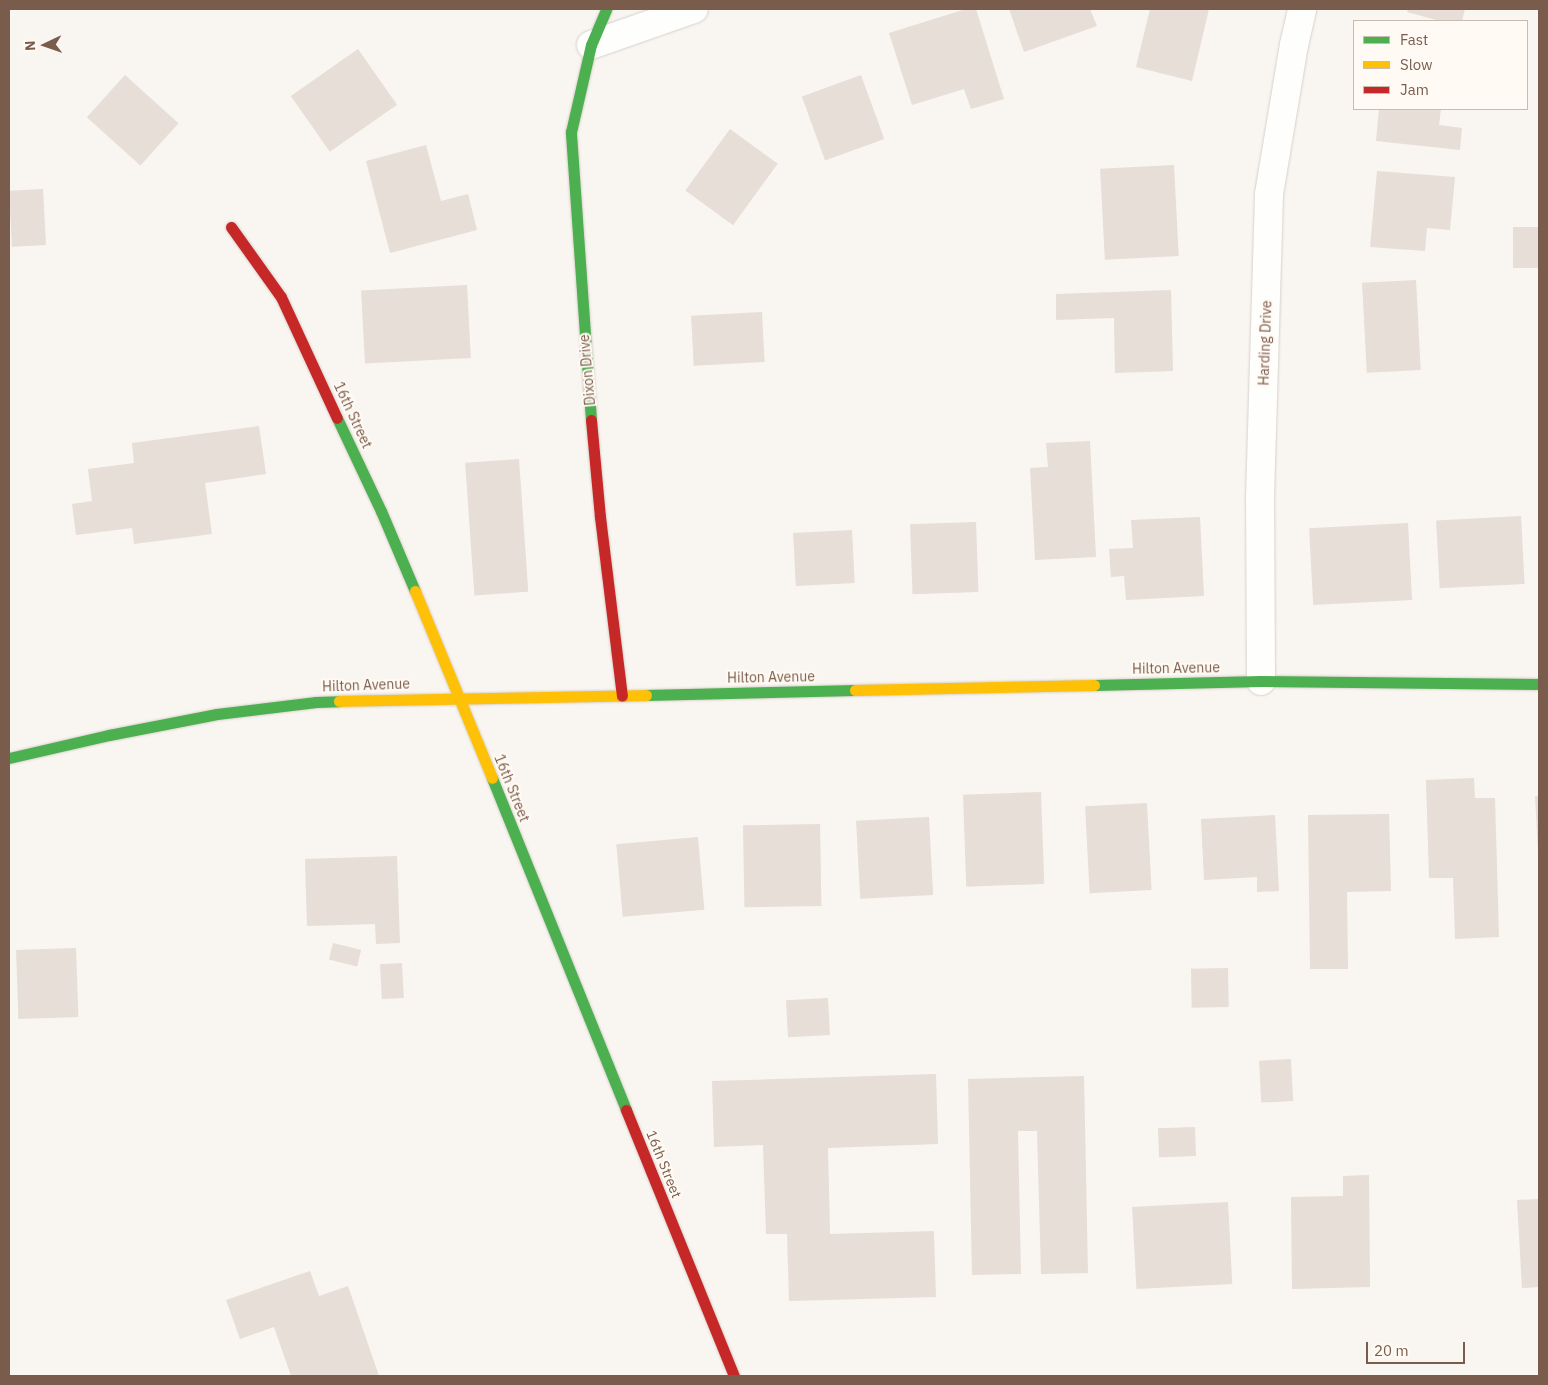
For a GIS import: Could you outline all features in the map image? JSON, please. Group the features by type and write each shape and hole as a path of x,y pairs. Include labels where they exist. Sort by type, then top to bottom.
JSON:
{"street":[{"name":"Dixon Drive","path":"606,9 592,45 571,132 584,344 600,517 622,696"},
{"path":"592,45 694,9"},
{"name":"Harding Drive","path":"1261,681 1260,498 1269,194 1294,44 1302,9"},
{"name":"16th Street","path":"231,227 281,297 381,511 459,697 734,1376"},
{"name":"Hilton Avenue","path":"9,758 109,735 217,714 316,702 459,697 622,696 1261,681 1539,684"}],"building":[{"path":"966,9 976,9 1004,99 971,109 964,89 912,105 889,33"},
{"path":"1009,9 1090,9 1097,26 1024,52"},
{"path":"1150,9 1209,9 1192,81 1136,67"},
{"path":"1408,9 1465,9 1462,20 1436,20 1407,12"},
{"path":"358,49 397,105 330,152 291,96"},
{"path":"125,75 179,123 140,166 87,117"},
{"path":"861,75 884,139 825,160 802,97"},
{"path":"1379,110 1441,110 1439,125 1462,128 1460,150 1376,141"},
{"path":"730,129 778,164 733,225 685,190"},
{"path":"426,145 441,201 468,194 477,230 390,253 366,161"},
{"path":"1174,165 1179,256 1105,260 1100,169"},
{"path":"1377,171 1455,177 1450,230 1427,228 1425,251 1370,247"},
{"path":"43,189 46,245 12,247 9,191"},
{"path":"1513,227 1539,227 1539,268 1513,268"},
{"path":"1416,280 1421,370 1367,373 1362,283"},
{"path":"467,285 471,358 365,363 361,291"},
{"path":"1171,290 1173,371 1115,373 1114,318 1056,320 1056,294"},
{"path":"762,312 765,362 694,366 691,316"},
{"path":"259,426 266,474 205,483 212,534 134,544 132,528 76,535 72,504 92,501 88,469 134,463 132,443"},
{"path":"1090,441 1096,557 1035,560 1030,468 1048,467 1046,443"},
{"path":"519,459 528,592 474,595 465,463"},
{"path":"1521,516 1525,584 1440,588 1436,520"},
{"path":"1200,517 1204,596 1126,600 1124,576 1111,577 1109,549 1133,548 1131,520"},
{"path":"976,522 978,592 912,594 910,524"},
{"path":"1408,523 1412,600 1313,605 1309,528"},
{"path":"852,530 855,583 796,586 793,533"},
{"path":"1474,778 1475,798 1495,798 1499,937 1455,939 1453,878 1429,878 1426,780"},
{"path":"1041,792 1044,884 966,887 963,795"},
{"path":"1535,796 1539,796 1539,853 1538,853"},
{"path":"1147,803 1152,890 1090,893 1085,806"},
{"path":"1389,814 1391,891 1347,892 1348,969 1310,969 1308,815"},
{"path":"1275,815 1279,891 1257,892 1257,877 1204,880 1201,819"},
{"path":"929,817 933,895 860,899 856,821"},
{"path":"820,824 821,906 744,907 743,825"},
{"path":"698,837 704,910 623,917 616,844"},
{"path":"397,856 400,943 376,944 375,924 307,926 305,859"},
{"path":"333,943 361,950 357,967 329,959"},
{"path":"76,948 78,1017 18,1019 16,950"},
{"path":"402,963 404,998 382,999 380,964"},
{"path":"1228,968 1229,1007 1192,1008 1191,969"},
{"path":"828,998 830,1035 788,1037 786,1000"},
{"path":"1291,1059 1293,1101 1261,1103 1259,1061"},
{"path":"936,1074 938,1144 828,1148 830,1234 934,1231 936,1297 789,1301 787,1234 766,1234 763,1145 714,1147 712,1081"},
{"path":"1084,1076 1088,1273 1041,1274 1037,1131 1018,1131 1021,1274 972,1275 968,1079"},
{"path":"1195,1127 1196,1156 1159,1157 1158,1128"},
{"path":"1369,1175 1370,1287 1292,1289 1291,1197 1343,1196 1343,1176"},
{"path":"1539,1199 1539,1287 1522,1288 1517,1200"},
{"path":"1228,1202 1232,1284 1136,1289 1132,1207"},
{"path":"310,1271 319,1296 348,1286 379,1376 291,1376 274,1327 240,1339 226,1300"}],"traffic: fast":[{"path":"591,420 571,132 591,45 606,9"},
{"path":"337,418 381,511 415,591"},
{"path":"1094,685 1261,681 1539,684"},
{"path":"646,695 855,690"},
{"path":"9,758 109,735 217,714 339,701"},
{"path":"492,778 626,1110"}],"traffic: slow":[{"path":"415,591 492,778"},
{"path":"855,690 1094,685"},
{"path":"339,701 646,695"}],"traffic: jam":[{"path":"231,227 281,297 337,418"},
{"path":"591,420 600,517 622,696"},
{"path":"626,1110 734,1376"}]}
